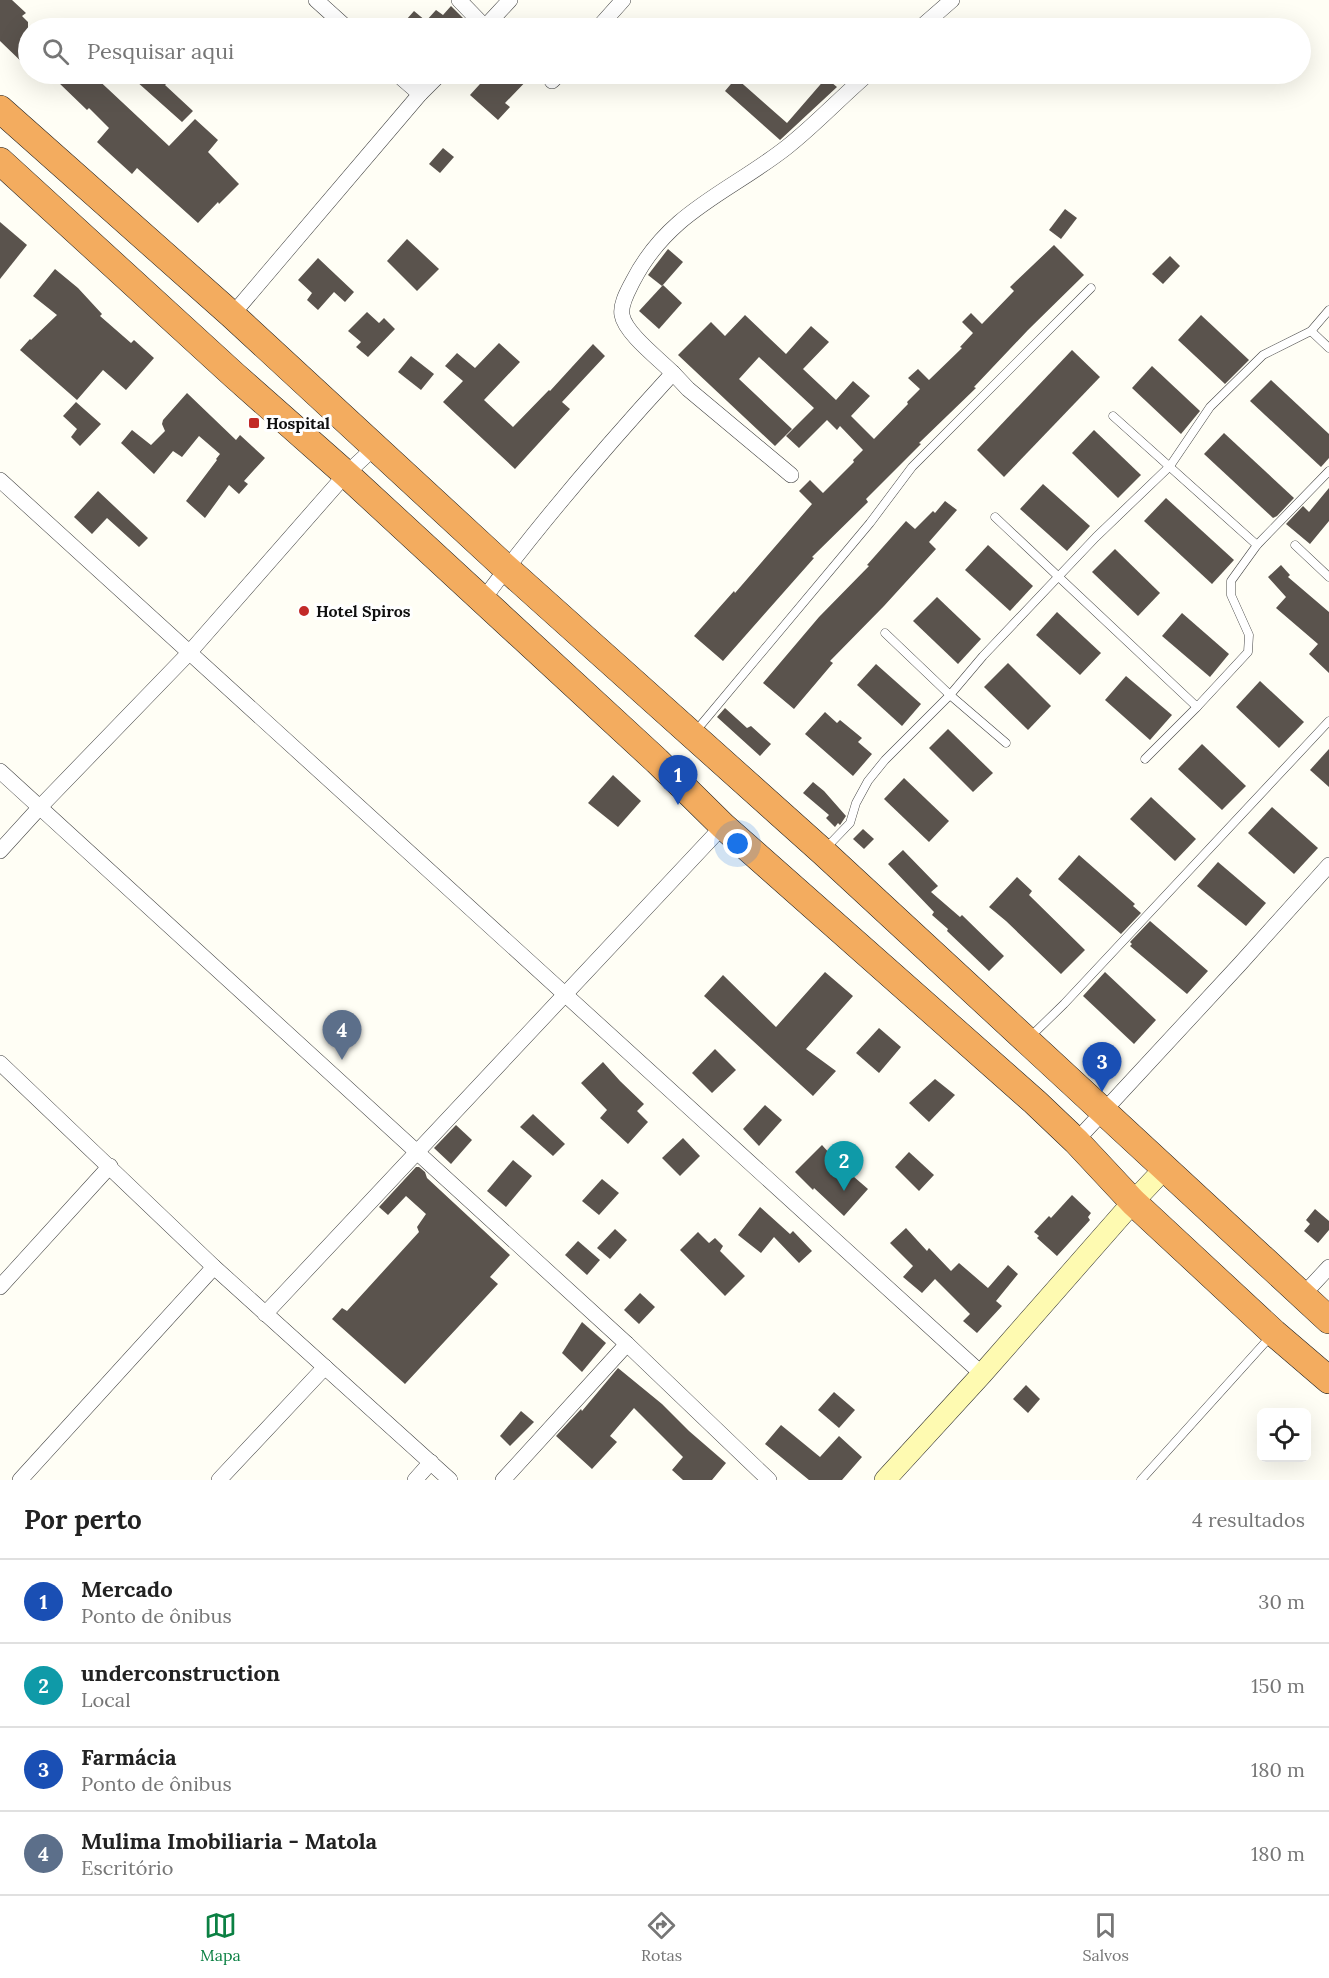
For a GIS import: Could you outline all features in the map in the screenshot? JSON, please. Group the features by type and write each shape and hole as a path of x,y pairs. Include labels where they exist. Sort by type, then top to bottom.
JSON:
{"highway":[{"path":"0,109 232,315 506,568 822,852 1329,1320"},
{"path":"0,161 346,474 657,761 723,826 1035,1102 1076,1141 1133,1202 1274,1333 1329,1380"}],"street":[{"path":"316,0 336,18"},
{"path":"459,0 475,18"},
{"path":"493,18 510,0"},
{"path":"607,18 623,0"},
{"path":"931,18 952,0"},
{"path":"408,84 420,94"},
{"path":"232,315 430,84"},
{"path":"791,475 688,390 626,326 622,313 625,297 640,267 664,235 718,193 789,146 857,84"},
{"path":"482,601 506,568 673,373"},
{"path":"0,851 189,653 346,474 375,447"},
{"path":"0,480 982,1374"},
{"path":"0,771 627,1344 770,1480"},
{"path":"265,1314 723,826"},
{"path":"1076,1141 1329,865"},
{"path":"1,1066 214,1267 450,1480"},
{"path":"0,1287 110,1167"},
{"path":"885,1480 1165,1168"},
{"path":"20,1480 214,1267"},
{"path":"1303,1295 1329,1267"},
{"path":"503,1480 627,1344"},
{"path":"219,1480 325,1367"},
{"path":"415,1480 431,1462"}],"lane":[{"path":"692,735 870,523 912,467 1091,288"},
{"path":"822,852 850,823 856,803 868,781 885,760 950,695 1058,576 1170,466 1210,407 1263,355 1311,331 1329,310"},
{"path":"1311,331 1329,348"},
{"path":"1113,416 1257,544"},
{"path":"1145,759 1248,652 1249,635 1231,595 1230,580 1257,544 1329,471"},
{"path":"995,517 1197,707"},
{"path":"1296,545 1329,577"},
{"path":"885,633 950,695 1006,743"},
{"path":"1026,1041 1064,1004 1329,721"},
{"path":"1141,1480 1274,1333"}],"building":[{"path":"0,0 12,0 26,13 22,16 24,18 18,18 18,58 0,41"},
{"path":"451,6 463,18 429,18 436,10 443,15"},
{"path":"414,11 422,18 408,18"},
{"path":"60,84 103,84 169,146 195,119 218,140 208,152 239,184 198,223 137,168 132,174 97,142 109,128 89,108 87,110"},
{"path":"139,84 166,84 193,111 182,122"},
{"path":"480,84 523,84 505,103 510,107 498,120 470,95"},
{"path":"731,84 743,84 787,123 821,84 833,84 837,87 780,140 725,91"},
{"path":"443,148 454,157 440,173 429,164"},
{"path":"1065,209 1077,218 1061,239 1049,230"},
{"path":"0,222 27,245 0,279"},
{"path":"407,239 439,269 417,291 387,261"},
{"path":"1054,245 1084,275 866,499 868,502 812,557 814,558 723,661 694,636 734,591 735,593 812,504 799,491 810,480 823,493 863,450 840,426 837,430 827,420 799,448 786,436 814,408 759,357 739,379 792,429 775,446 678,355 711,322 725,336 745,315 786,354 811,326 829,342 803,369 836,400 853,381 870,396 851,416 874,439 920,389 908,378 918,369 929,380 962,348 960,347 973,333 962,322 971,313 982,324 1014,291 1010,287"},
{"path":"668,249 683,262 662,286 648,275"},
{"path":"1170,256 1180,266 1163,284 1152,274"},
{"path":"318,258 354,292 345,302 334,292 318,310 307,300 312,293 298,280"},
{"path":"55,269 78,288 102,314 100,316 131,343 134,340 154,358 126,390 103,370 77,400 20,350 57,315 33,296"},
{"path":"663,285 682,303 659,329 639,311"},
{"path":"367,312 379,323 384,318 395,329 368,357 356,347 361,342 348,331"},
{"path":"1201,315 1249,360 1225,384 1178,340"},
{"path":"499,343 520,362 484,400 513,427 593,344 605,356 562,402 570,409 515,469 443,402 463,381 445,366 457,353 475,368"},
{"path":"1072,350 1100,377 1004,477 977,450"},
{"path":"411,356 434,374 421,390 398,372"},
{"path":"1152,366 1200,411 1181,434 1132,388"},
{"path":"1271,380 1329,434 1329,458 1321,467 1250,401"},
{"path":"187,393 236,440 240,435 265,458 244,481 248,484 239,494 229,485 205,518 186,501 220,454 199,436 182,457 173,451 154,474 121,443 132,430 151,445 165,431 163,420"},
{"path":"76,402 101,424 80,446 71,437 77,429 63,416"},
{"path":"1094,430 1141,475 1118,498 1072,453"},
{"path":"1224,433 1294,498 1277,516 1273,518 1204,454"},
{"path":"1043,484 1090,526 1067,551 1020,509"},
{"path":"1329,488 1329,521 1310,544 1286,524 1303,506 1309,512"},
{"path":"98,491 148,538 139,547 107,518 92,534 74,517"},
{"path":"1166,498 1234,560 1212,584 1144,521"},
{"path":"945,501 957,510 929,542 936,549 830,661 833,663 794,709 763,683 819,617 869,566 867,565 906,521 915,529 933,511 935,513"},
{"path":"988,545 1033,586 1010,611 965,570"},
{"path":"1115,549 1160,593 1138,616 1092,572"},
{"path":"1281,565 1290,575 1288,577 1329,612 1329,673 1309,654 1318,644 1276,608 1286,597 1268,577"},
{"path":"937,597 981,639 958,664 913,621"},
{"path":"1057,612 1101,653 1080,675 1036,635"},
{"path":"1182,613 1229,654 1210,677 1162,636"},
{"path":"1008,663 1051,706 1028,730 984,687"},
{"path":"876,664 921,704 902,726 857,685"},
{"path":"1126,676 1172,715 1150,740 1105,700"},
{"path":"1260,681 1304,722 1279,748 1236,707"},
{"path":"725,708 747,728 751,726 771,744 760,756 717,717"},
{"path":"825,712 837,723 840,720 862,738 858,742 872,754 853,776 805,734"},
{"path":"948,729 993,773 973,792 929,748"},
{"path":"1202,744 1246,786 1222,810 1178,769"},
{"path":"1329,749 1329,787 1310,770"},
{"path":"613,775 641,801 618,827 588,803"},
{"path":"904,778 949,821 929,842 884,799"},
{"path":"813,782 846,816 840,825 838,823 835,827 826,818 829,815 803,793"},
{"path":"1151,797 1196,839 1175,861 1130,819"},
{"path":"1272,807 1318,848 1294,874 1248,833"},
{"path":"863,829 874,839 864,849 853,839"},
{"path":"903,850 938,886 931,892 960,917 962,915 1004,956 989,971 947,931 948,929 932,915 934,912 888,864"},
{"path":"1079,855 1135,904 1133,906 1141,913 1121,934 1058,879"},
{"path":"1218,862 1266,903 1246,926 1197,886"},
{"path":"1017,877 1032,891 1029,895 1085,950 1061,974 989,907"},
{"path":"1150,921 1208,971 1187,994 1130,946 1132,944 1130,942"},
{"path":"825,972 853,996 806,1049 836,1071 813,1096 704,996 723,975 776,1027"},
{"path":"1105,972 1156,1020 1134,1044 1083,996"},
{"path":"879,1028 901,1047 879,1073 856,1053"},
{"path":"715,1049 736,1070 712,1093 692,1073"},
{"path":"603,1062 644,1104 637,1111 648,1122 628,1144 600,1118 607,1110 581,1083"},
{"path":"935,1079 955,1095 929,1122 909,1103"},
{"path":"765,1105 782,1120 759,1146 743,1129"},
{"path":"533,1114 565,1144 553,1156 520,1127"},
{"path":"456,1125 472,1140 451,1164 434,1148"},
{"path":"683,1138 700,1156 680,1176 662,1158"},
{"path":"822,1145 839,1164 868,1189 844,1216 795,1172"},
{"path":"909,1152 934,1175 919,1191 895,1167"},
{"path":"513,1160 532,1176 506,1207 487,1191"},
{"path":"416,1167 425,1172 427,1178 510,1255 490,1277 498,1284 405,1384 332,1319 342,1308 347,1311 419,1232 417,1227 426,1214 406,1196 388,1215 379,1207"},
{"path":"602,1179 619,1193 599,1215 582,1201"},
{"path":"1072,1195 1091,1213 1088,1217 1090,1220 1057,1256 1037,1238 1039,1236 1034,1232 1049,1216 1051,1218"},
{"path":"760,1207 790,1234 793,1231 812,1251 799,1263 774,1237 761,1253 738,1235"},
{"path":"1315,1209 1329,1221 1329,1230 1318,1243 1304,1231 1310,1224 1306,1220"},
{"path":"906,1228 927,1251 929,1248 951,1271 959,1263 988,1288 1008,1265 1018,1274 996,1301 1002,1306 977,1333 963,1321 970,1314 935,1279 922,1293 903,1277 913,1266 890,1243"},
{"path":"615,1229 627,1240 610,1259 597,1248"},
{"path":"698,1232 709,1243 715,1238 723,1246 720,1251 745,1276 725,1296 680,1250"},
{"path":"578,1241 600,1260 587,1275 565,1255"},
{"path":"640,1293 655,1307 639,1324 624,1310"},
{"path":"582,1322 606,1343 582,1372 562,1353"},
{"path":"618,1368 662,1404 726,1463 712,1480 683,1480 672,1470 683,1457 634,1408 610,1436 617,1442 592,1469 556,1436 581,1409 582,1411"},
{"path":"1026,1385 1040,1399 1028,1413 1013,1399"},
{"path":"834,1392 855,1410 839,1428 818,1410"},
{"path":"521,1411 534,1422 510,1446 500,1436"},
{"path":"781,1425 820,1457 839,1436 862,1457 842,1480 809,1480 765,1444"}],"place":[{"name":"Hospital","path":"254,423"},
{"name":"Hotel Spiros","path":"304,611"},
{"name":"Mercado","path":"678,805"},
{"name":"Mulima Imobiliaria - Matola","path":"342,1060"},
{"name":"Farmácia","path":"1102,1092"},
{"name":"underconstruction","path":"844,1191"}]}
